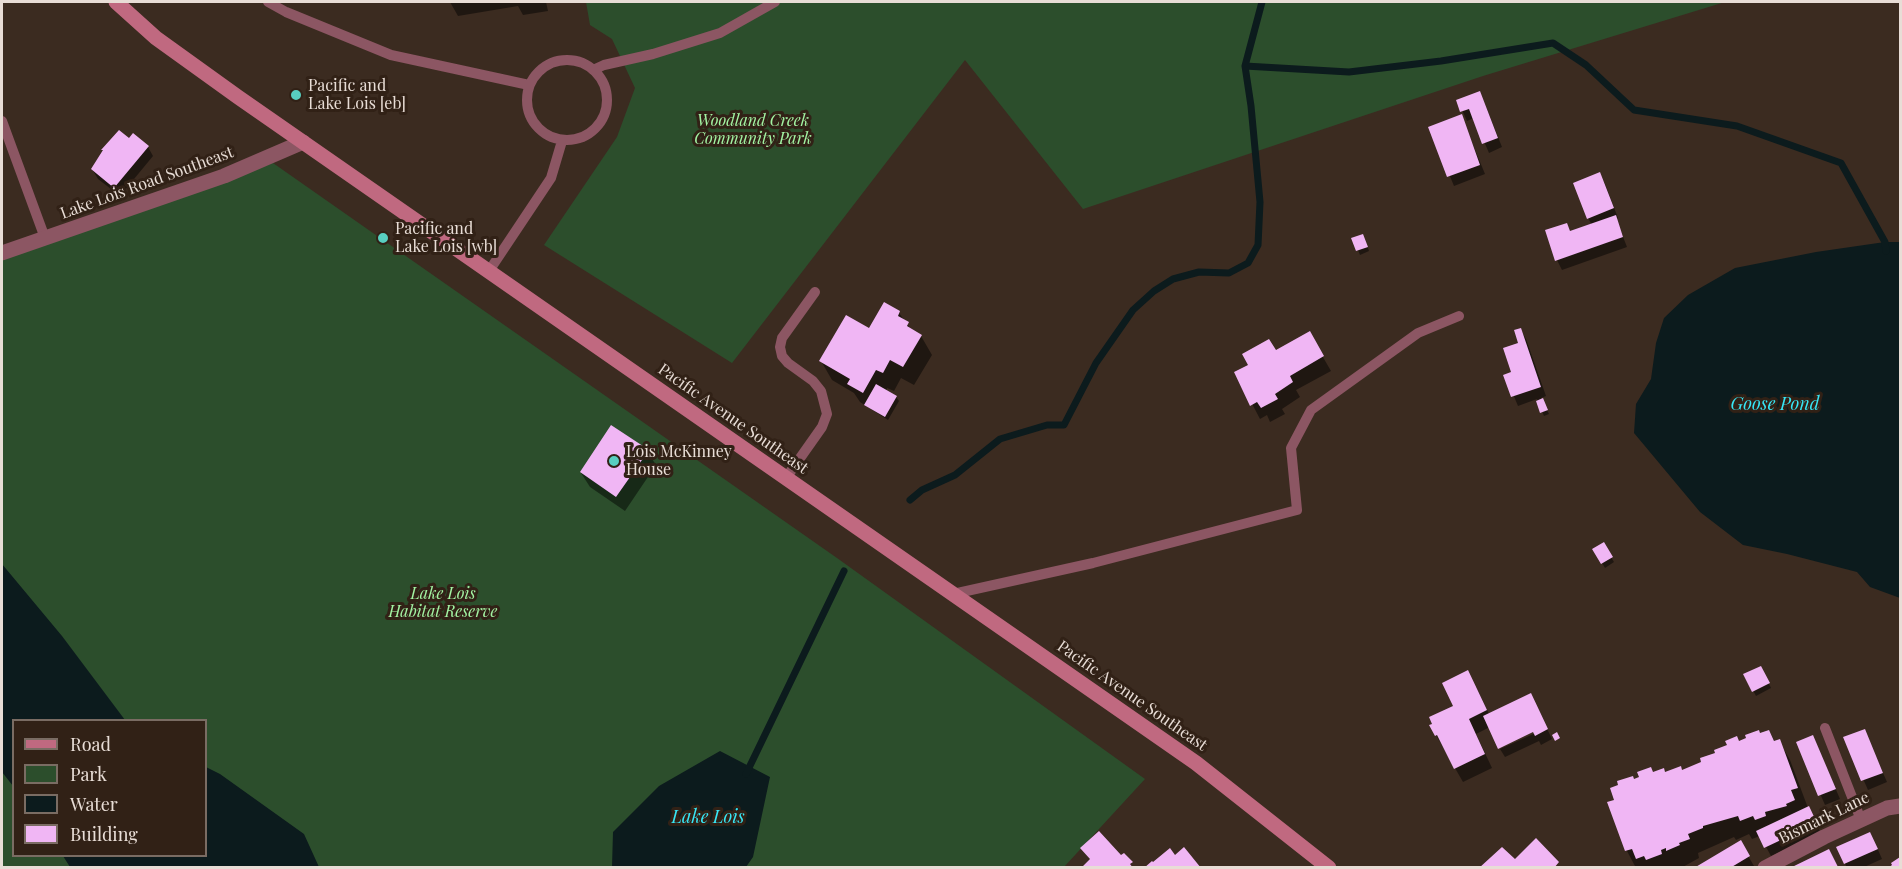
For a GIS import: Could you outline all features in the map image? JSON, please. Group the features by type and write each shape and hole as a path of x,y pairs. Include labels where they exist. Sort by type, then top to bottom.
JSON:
{"main road":[{"name":"Pacific Avenue Southeast","path":"116,2 156,38 303,142 1196,763 1327,867"}],"street":[{"name":"Lake Lois Road Southeast","path":"2,253 224,176 303,142"},
{"name":"Bismark Lane","path":"1765,867 1887,808 1900,806"}],"lane":[{"path":"268,2 286,12 391,55 529,85"},
{"path":"593,70 720,33 775,2"},
{"path":"558,61 577,61 593,70 605,86 608,100 605,114 590,134 577,140 562,141 545,134 534,125 528,112 526,99 529,85 536,74 547,65 558,61"},
{"path":"2,121 45,238"},
{"path":"489,271 551,178 562,141"},
{"path":"786,478 822,427 827,414 821,391 813,381 788,363 782,356 780,347 782,338 815,292"},
{"path":"953,594 1093,563 1297,510 1291,448 1311,410 1418,333 1459,316"},
{"path":"1825,728 1861,820"}],"green space":[{"name":"Woodland Creek Community Park","path":"586,2 1725,2 1483,76 1083,209 965,60 732,363 544,245 617,137 635,88 612,39 590,25"},
{"name":"Lake Lois Habitat Reserve","path":"273,163 837,558 1145,779 1064,867 2,867 2,260"}],"water":[{"name":"Goose Pond","path":"1900,242 1900,598 1870,587 1857,572 1743,545 1700,512 1634,433 1636,404 1651,379 1656,343 1664,318 1688,295 1735,268 1816,252"},
{"path":"2,564 62,636 124,719 12,719 12,785 2,772"},
{"name":"Lake Lois","path":"720,751 770,777 753,857 746,867 612,867 613,832 659,786"},
{"path":"207,768 220,774 304,834 319,867 70,867 64,857 207,857"}],"building":[{"path":"1480,91 1498,138 1482,144 1469,109 1460,112 1456,100"},
{"path":"1462,114 1480,165 1447,177 1428,127"},
{"path":"119,130 129,138 133,133 149,146 114,188 91,169 103,150 101,150"},
{"path":"1600,172 1614,208 1587,219 1573,183"},
{"path":"1616,215 1623,237 1555,261 1545,230 1567,223 1570,231"},
{"path":"1363,234 1368,247 1356,251 1351,238"},
{"path":"884,302 900,311 898,316 909,322 907,326 922,335 903,367 890,360 883,373 876,370 863,393 847,384 850,379 819,361 846,315 869,328"},
{"path":"1521,328 1541,387 1511,397 1503,375 1511,372 1503,348 1518,343 1514,330"},
{"path":"1310,331 1324,356 1290,376 1293,382 1275,394 1278,399 1261,408 1257,402 1250,406 1234,372 1248,365 1242,354 1269,339 1276,350"},
{"path":"876,384 897,396 885,417 864,405"},
{"path":"1543,398 1548,410 1540,413 1536,401"},
{"name":"Lois McKinney House","path":"611,425 649,450 616,497 580,472"},
{"path":"1604,542 1613,557 1601,564 1592,549"},
{"path":"1761,666 1770,683 1752,692 1743,674"},
{"path":"1468,670 1487,710 1469,719 1485,754 1454,769 1437,735 1435,736 1429,725 1432,724 1429,717 1453,706 1442,683"},
{"path":"1531,693 1548,729 1535,736 1533,732 1498,749 1483,716"},
{"path":"1865,729 1883,773 1861,781 1843,737"},
{"path":"1759,730 1760,733 1769,730 1774,741 1780,739 1798,788 1791,790 1795,800 1786,804 1787,806 1765,812 1766,816 1755,820 1753,816 1740,821 1738,816 1703,826 1688,834 1690,839 1679,843 1680,845 1666,851 1666,848 1661,850 1662,854 1646,860 1644,856 1636,859 1632,849 1625,851 1607,802 1614,800 1610,788 1618,785 1617,781 1633,776 1634,779 1639,777 1637,772 1651,767 1653,772 1664,768 1665,772 1681,766 1682,770 1701,762 1700,758 1715,753 1714,750 1727,745 1725,741 1737,736 1739,741 1746,738 1745,735"},
{"path":"1557,732 1560,738 1555,741 1552,735"},
{"path":"1813,735 1836,789 1818,796 1796,742"},
{"path":"1809,806 1817,823 1764,848 1756,831"},
{"path":"1099,831 1121,855 1124,853 1133,862 1130,864 1133,868 1081,868 1090,859 1080,848"},
{"path":"1870,832 1878,849 1844,864 1836,847"},
{"path":"1536,838 1559,862 1554,868 1479,868 1502,847 1515,859"},
{"path":"1741,840 1750,856 1730,868 1694,868"},
{"path":"1184,847 1201,868 1144,868 1170,848 1175,855"},
{"path":"1829,849 1838,867 1790,868"},
{"path":"1900,857 1900,868 1888,868 1892,865 1891,863"}],"waterway":[{"path":"910,500 922,490 955,475 1000,439 1047,425 1064,425 1096,363 1133,310 1154,291 1173,279 1199,272 1229,273 1248,263 1258,245 1260,202 1245,66 1262,2"},
{"path":"1245,66 1349,72 1441,61 1553,43 1586,65 1634,110 1737,126 1841,163 1885,242 1886,251"},
{"path":"746,774 844,571"}],"place":[{"name":"Pacific and Lake Lois [eb]","path":"296,95"},
{"name":"Pacific and Lake Lois [wb]","path":"383,238"},
{"name":"Lois McKinney House","path":"614,461"}]}
